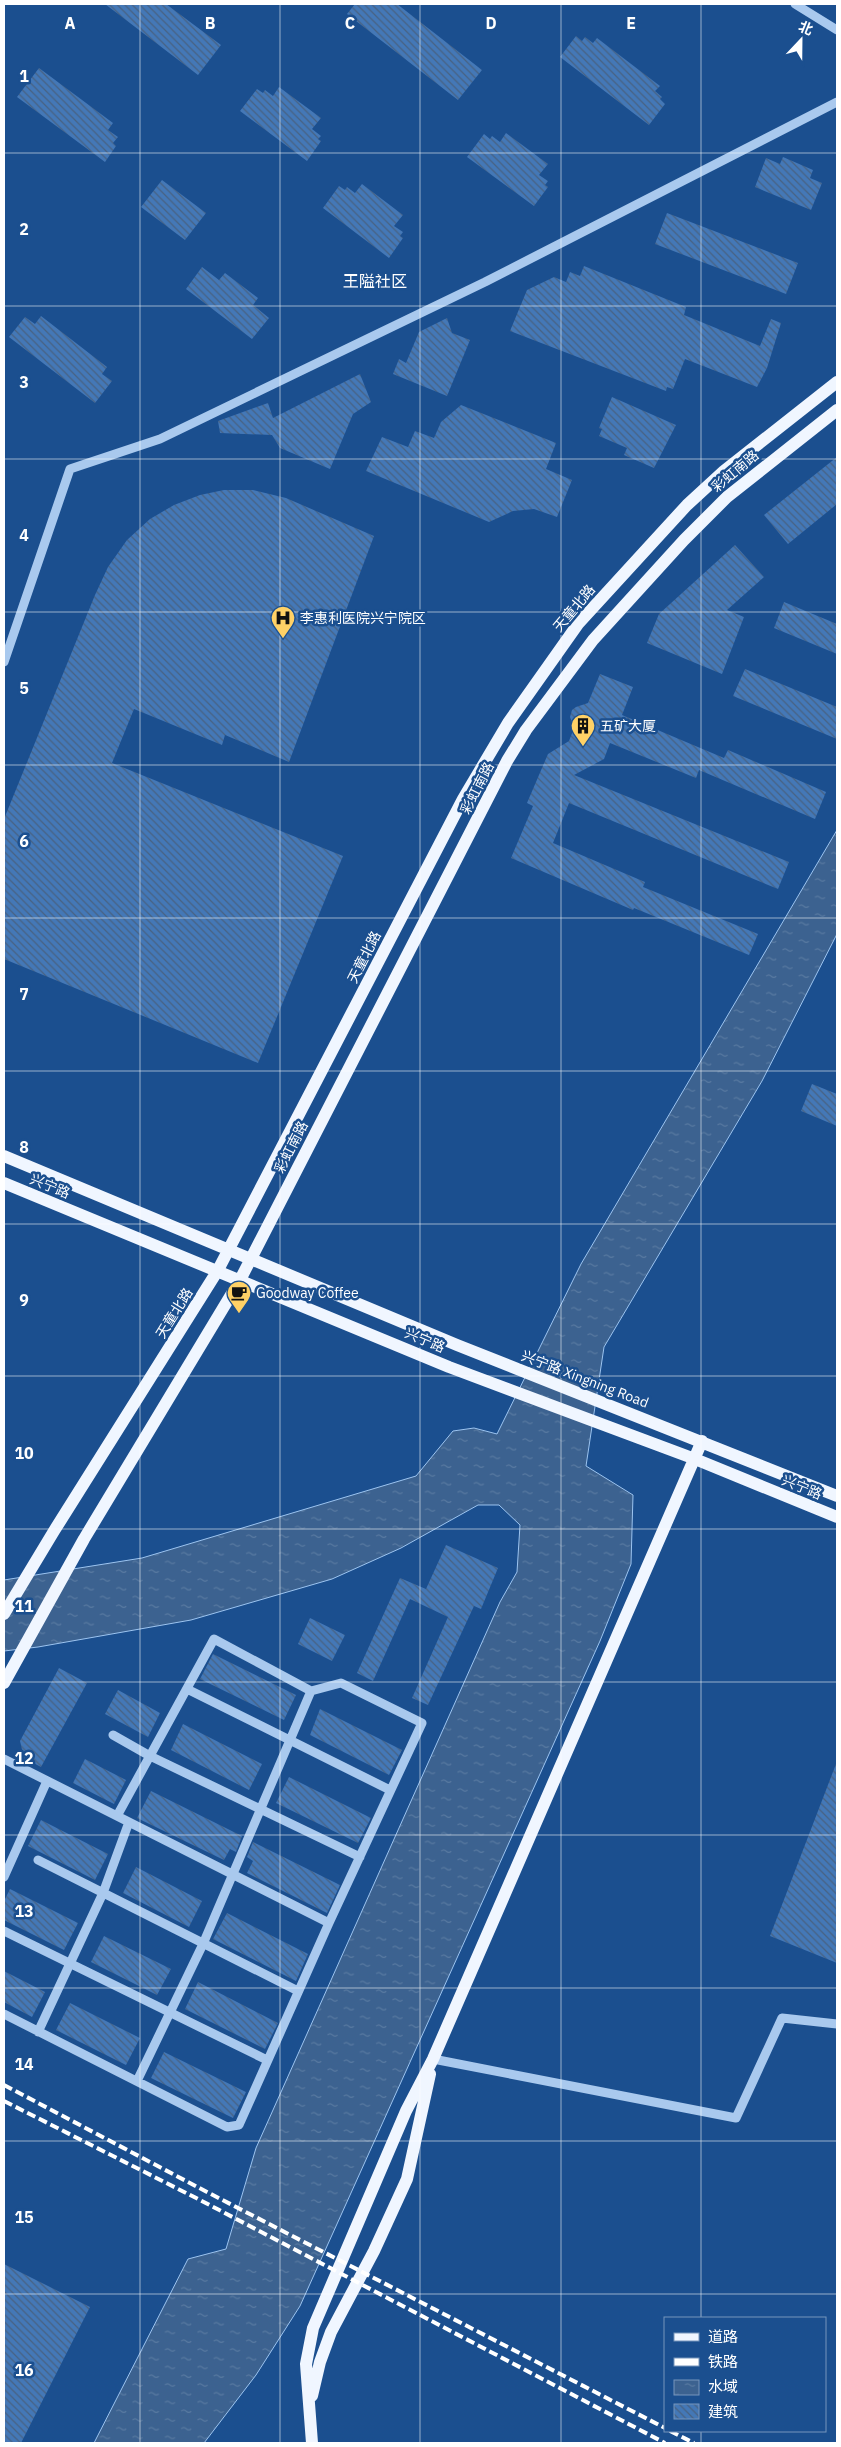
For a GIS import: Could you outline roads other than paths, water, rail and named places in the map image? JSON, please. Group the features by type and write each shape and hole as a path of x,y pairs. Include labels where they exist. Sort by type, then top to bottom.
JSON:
{"main road":[{"name":"天童北路","path":"4,1614 230,1250 458,808 508,722 578,624 687,505 724,471 837,382"},
{"name":"彩虹南路","path":"250,1259 503,770 526,730 593,640 684,540 727,497 837,410"},
{"name":"兴宁路","path":"4,1156 457,1345"},
{"name":"兴宁路","path":"4,1183 449,1367 694,1459 837,1517"},
{"path":"4,1684 84,1539 240,1280 250,1259"},
{"name":"兴宁路 Xingning Road","path":"457,1345 702,1441"},
{"name":"兴宁路","path":"702,1441 837,1496"},
{"path":"312,2443 306,2364 313,2328 406,2110 433,2059 702,1441"},
{"path":"309,2408 320,2362 331,2332 374,2251 407,2179 433,2059"}],"street":[{"path":"795,4 837,30"},
{"path":"4,662 70,469 169,434 485,282 837,102"},
{"path":"4,2014 227,2127 233,2128 238,2125 422,1723 342,1683 311,1690 214,1639 117,1816"},
{"path":"187,1689 390,1790"},
{"path":"137,2081 203,1944 311,1690"},
{"path":"113,1735 150,1756 360,1856"},
{"path":"4,1759 329,1923"},
{"path":"4,1876 47,1781"},
{"path":"38,2032 103,1893 130,1822"},
{"path":"38,1860 298,1991"},
{"path":"4,1931 268,2060"},
{"path":"433,2059 736,2118 782,2018 837,2024"}],"water":[{"path":"837,830 837,934 762,1081 604,1347 586,1466 633,1495 631,1564 600,1641 300,2306 256,2375 204,2443 94,2443 188,2259 226,2249 256,2148 500,1602 517,1572 520,1525 499,1505 478,1505 401,1548 332,1579 191,1620 38,1647 4,1651 4,1580 142,1558 416,1476 453,1431 474,1428 497,1434 581,1264"}],"railway":[{"path":"4,2085 664,2427"},
{"path":"4,2101 200,2200 665,2443"},
{"path":"672,2432 694,2443"}],"place":[{"name":"李惠利医院兴宁院区","path":"283,639"},
{"name":"五矿大厦","path":"583,747"},
{"name":"Goodway Coffee","path":"239,1314"}],"district":[{"name":"王隘社区","path":"375,281"}]}
